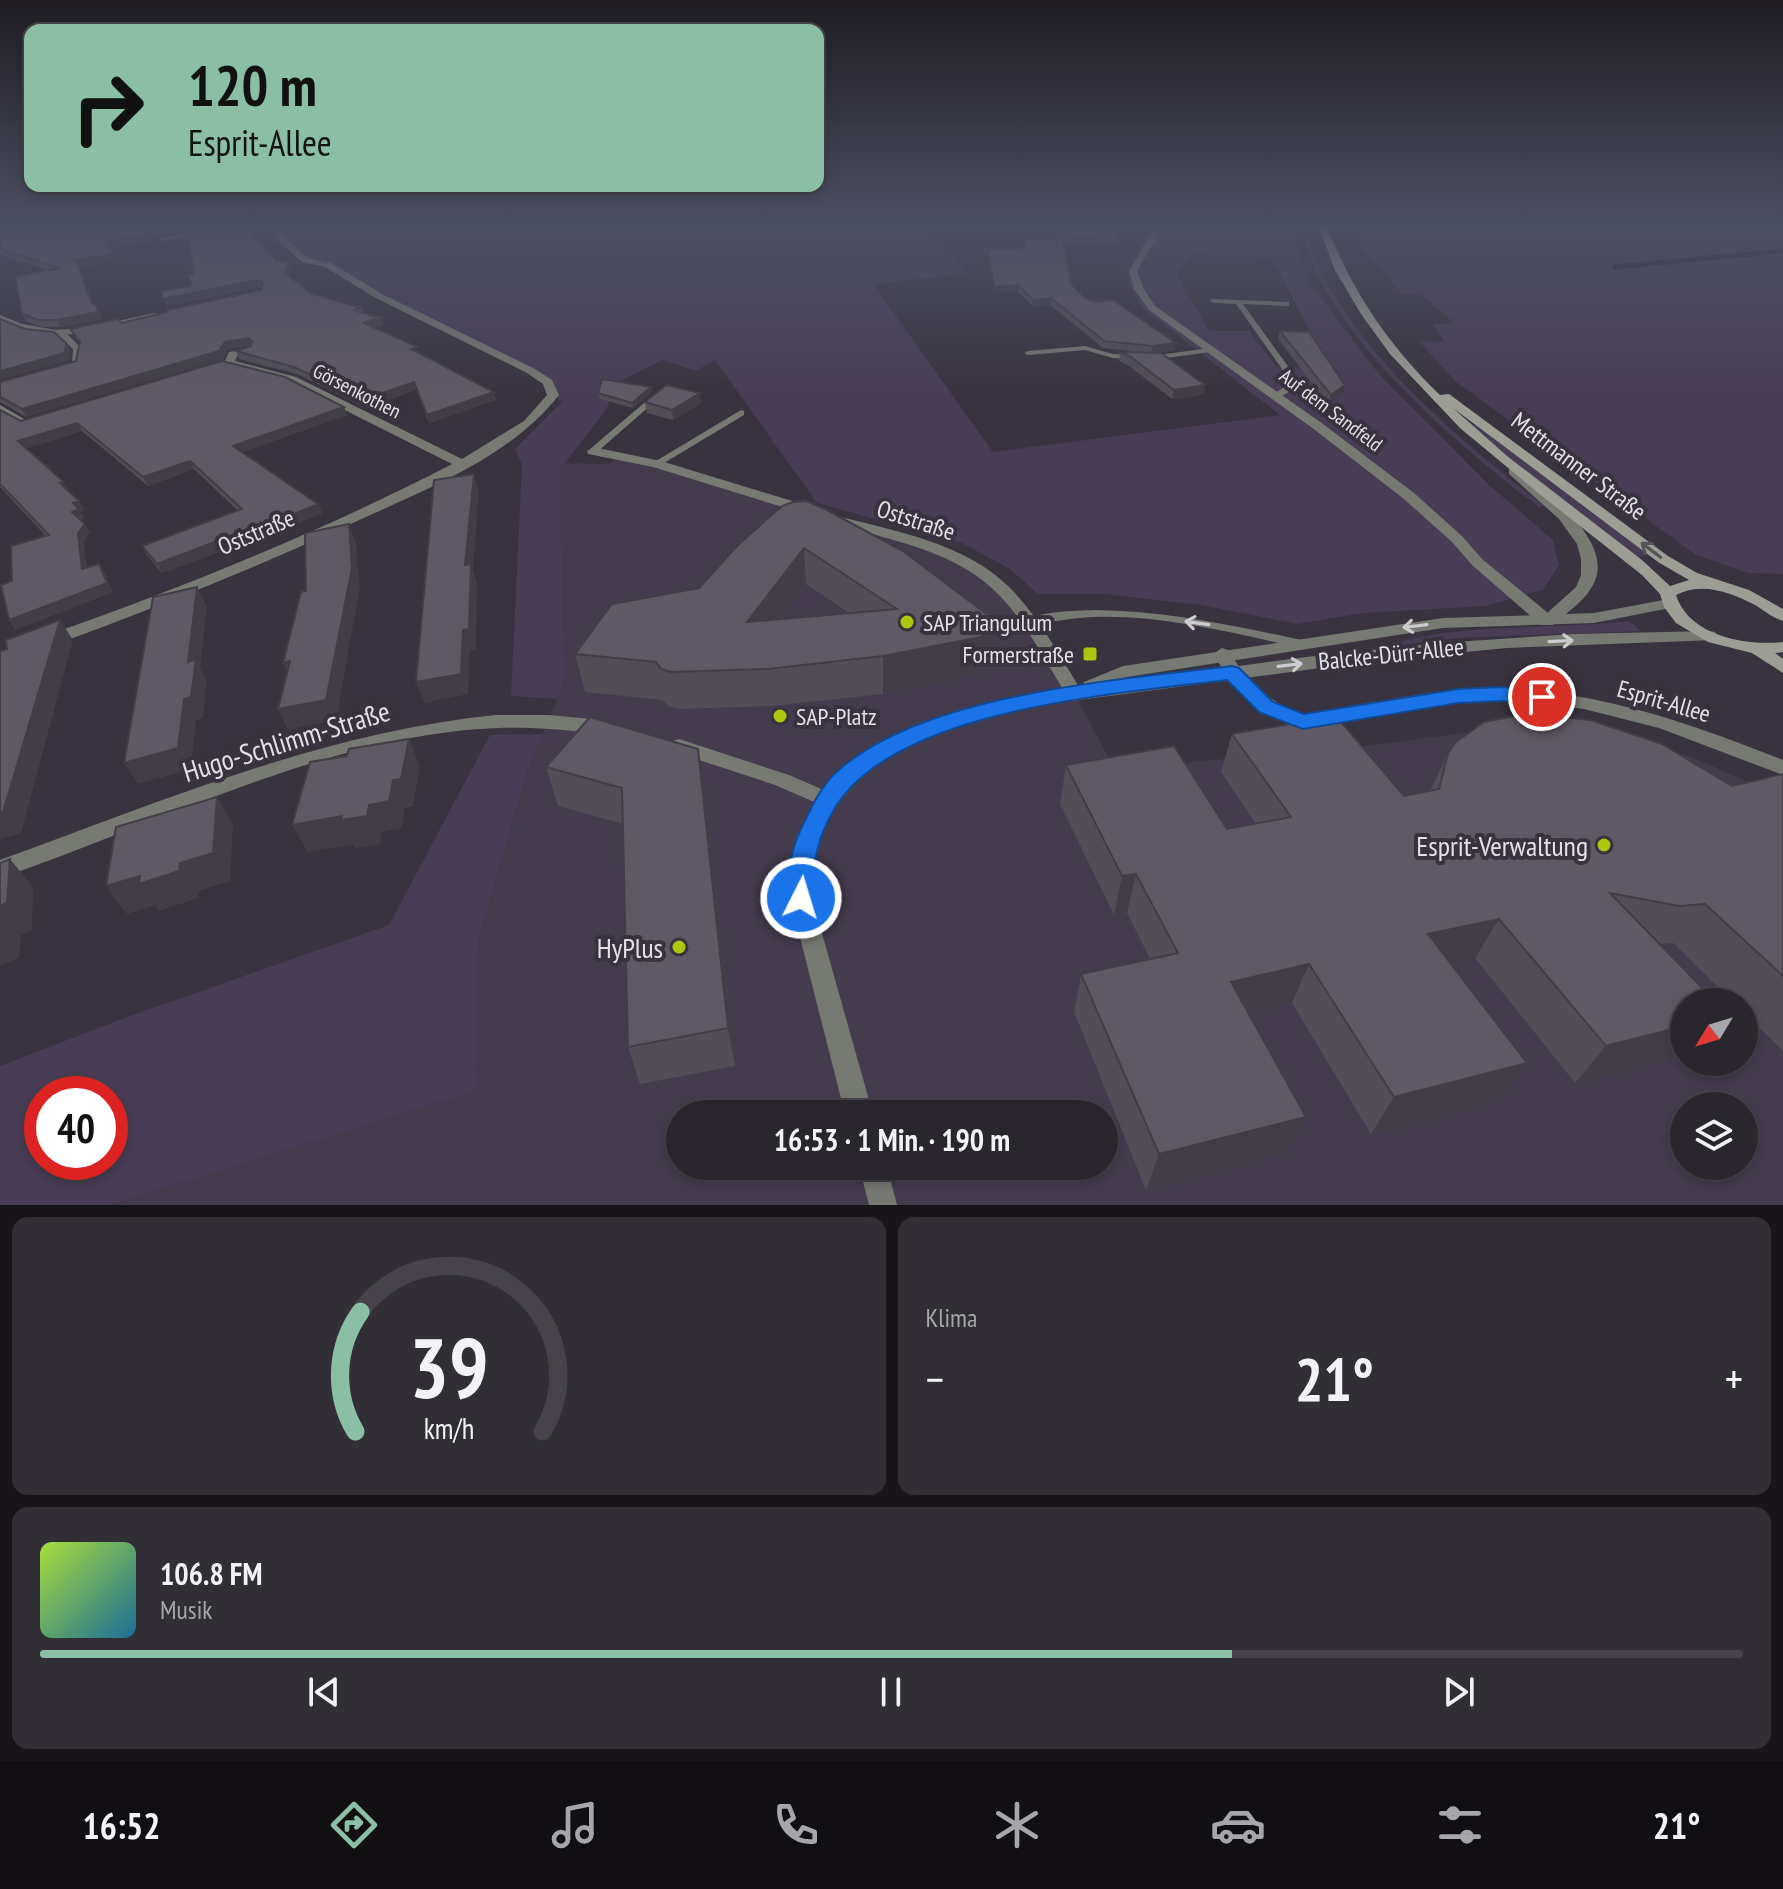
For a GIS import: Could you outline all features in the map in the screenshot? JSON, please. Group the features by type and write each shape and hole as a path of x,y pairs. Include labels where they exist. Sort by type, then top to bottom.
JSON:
{"main road":[{"name":"Mettmanner Straße","path":"1344,281 1352,297 1415,374 1480,441 1636,562 1669,598 1680,618 1709,636 1756,649"},
{"name":"Mettmanner Straße","path":"1415,374 1663,559 1719,587 1779,610"},
{"path":"1669,598 1684,585 1719,587"},
{"path":"1756,649 1783,647"},
{"path":"1756,649 1783,667"}],"street":[{"name":"Oststraße","path":"41,644 152,603 464,465 523,429 550,405 553,395 548,382 531,371 355,281"},
{"name":"Auf dem Sandfeld","path":"1136,281 1152,308 1409,496 1457,539 1477,562 1547,621"},
{"path":"0,318 40,333 61,333 169,312"},
{"path":"229,363 233,354 248,350"},
{"name":"Görsenkothen","path":"229,363 237,368 292,379 464,465"},
{"path":"1480,441 1567,520 1585,545 1589,574 1581,590 1547,621"},
{"name":"Oststraße","path":"593,451 656,464 944,554 974,567 993,580 1027,622 1074,693"},
{"name":"Balcke-Dürr-Allee","path":"1074,693 1123,672 1222,654 1443,623 1547,621 1617,615 1669,598"},
{"name":"Balcke-Dürr-Allee","path":"855,1100 801,898 803,863 809,838 828,800 847,775 913,734 947,722 1074,693 1232,672 1440,647 1709,636"},
{"name":"Esprit-Allee","path":"1222,654 1232,672 1266,707 1303,722 1458,696 1501,694 1569,700 1671,725 1783,768"},
{"name":"Hugo-Schlimm-Straße","path":"0,869 350,744 456,725 526,720 569,722 625,732"},
{"path":"662,741 782,780 828,800"},
{"path":"877,1180 883,1205"}],"lane":[{"path":"1214,301 1286,304"},
{"path":"1238,302 1291,376 1292,386 1276,396"},
{"path":"61,333 77,348 76,364 61,368"},
{"path":"1028,353 1085,348 1113,356 1151,358 1210,350"},
{"path":"215,367 229,363"},
{"path":"593,451 662,391"},
{"path":"0,408 25,423 40,418"},
{"path":"656,464 741,413"},
{"path":"1027,622 1058,614 1137,614 1227,627 1301,644"}],"shaded area":[{"path":"355,281 899,281 873,284 993,452 1280,415 1144,309 1129,281 1181,281 1209,331 1249,331 1277,367 1334,368 1313,337 1284,281 1310,281 1377,372 1490,486 1553,540 1559,565 1543,590 1486,606 1364,613 1297,624 1201,605 1103,594 1038,594 1010,569 962,543 817,503 715,360 696,371 662,360 600,392 610,399 607,409 560,469 565,679 557,699 511,696 522,464 515,449 562,402 553,395 548,382"},
{"path":"1322,281 1328,281 1370,345 1402,382 1474,449 1544,506 1539,507 1506,482 1433,418 1363,344 1334,304"},
{"path":"1391,281 1783,281 1783,574 1748,573 1696,555 1456,382 1419,341 1445,342 1432,324 1454,323 1422,295 1402,294"},
{"path":"1468,422 1484,430 1649,555 1638,557 1594,525"},
{"path":"620,456 944,554 993,580 1074,693 1115,769 1358,747 1525,725 1627,737 1696,759 1783,797 1783,1205 111,1205 476,1091 478,941 528,770 565,679 560,469 565,463 609,464"},
{"path":"1629,621 1641,631 1456,638 1402,645 1399,642 1485,629"},
{"path":"543,734 528,770 478,941 476,1091 111,1205 0,1205 0,1066 119,1020 389,925 490,735"}],"building":[{"path":"16,281 84,281 98,312 57,320 38,320 22,314"},
{"path":"190,281 250,281 163,299 161,291 192,286"},
{"path":"260,281 296,281 310,293 362,308 353,310 381,318 364,323 418,347 411,349 494,392 427,415 414,382 363,400 294,367 236,351 251,346 252,341 248,338 225,342 219,351 22,409 0,397 0,382 76,361 80,341 70,329 118,319 121,323 262,290"},
{"path":"993,281 1071,281 1085,298 1094,302 1113,300 1176,343 1152,346 1104,341 1051,298 1033,300 1018,285 994,287"},
{"path":"0,319 25,329 54,332 66,343 65,353 0,371"},
{"path":"1280,331 1309,332 1345,385 1331,395"},
{"path":"1120,352 1161,353 1205,385 1174,390"},
{"path":"222,361 285,377 344,407 233,446 318,504 249,533 246,530 157,564 142,546 242,509 190,461 143,477 77,423 18,441 64,482 60,483 79,501 73,503 79,509 72,512 85,524 78,533 82,569 99,564 107,583 9,620 1,585 12,581 11,546 49,535 0,484 0,410 21,421"},
{"path":"602,379 651,387 632,403 598,393"},
{"path":"666,385 700,393 672,410 645,402"},
{"path":"474,474 465,565 471,564 469,629 463,630 461,674 416,682 434,480"},
{"path":"806,501 825,509 903,551 989,616 994,628 981,637 883,656 768,669 671,672 661,669 656,662 575,654 612,604 699,588 737,546 782,506","holes":["804,548 897,609 747,622"]},
{"path":"349,524 352,568 326,700 278,709 290,661 283,663 301,592 306,591 305,533"},
{"path":"197,587 188,662 196,659 191,697 184,699 178,748 124,763 153,597"},
{"path":"60,620 3,812 0,813 0,651 7,649 6,640"},
{"path":"1525,714 1590,720 1662,744 1732,786 1783,774 1783,976 1705,904 1679,906 1610,893 1702,988 1670,988 1670,1030 1606,1046 1499,919 1428,934 1527,1063 1394,1097 1309,964 1231,982 1306,1117 1159,1154 1081,974 1178,953 1136,874 1122,876 1066,765 1174,746 1227,829 1291,817 1232,734 1336,716 1404,796 1439,789 1448,753 1456,742 1484,722"},
{"name":"HyPlus","path":"590,717 698,749 728,1028 628,1047 622,788 546,767"},
{"path":"409,739 401,779 393,780 389,801 369,805 367,816 341,820 342,816 292,825 310,762 347,756 349,749"},
{"path":"217,797 213,853 180,863 179,871 139,884 140,876 106,886 116,827"},
{"path":"10,859 7,903 0,906 0,863"}],"place":[{"name":"SAP Triangulum","path":"907,622"},
{"name":"Formerstraße","path":"1090,654"},
{"name":"SAP-Platz","path":"780,716"},
{"name":"Esprit-Verwaltung","path":"1604,845"},
{"name":"HyPlus","path":"679,947"}],"route":[{"path":"801,898 803,863 815,821 847,775 894,743 947,722 1074,693 1232,672 1266,707 1303,722 1458,696 1501,694 1542,697"}]}
